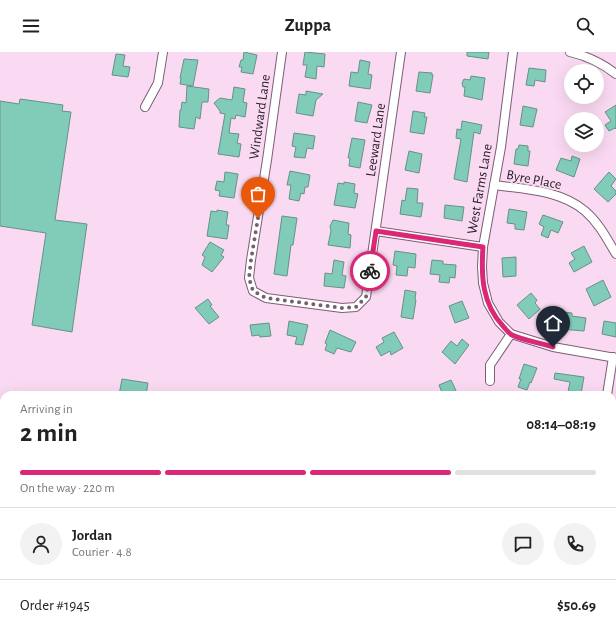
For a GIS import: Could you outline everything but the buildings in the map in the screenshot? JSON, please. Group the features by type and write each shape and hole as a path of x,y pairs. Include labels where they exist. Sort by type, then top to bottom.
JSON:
{"street":[{"path":"145,108 158,83 163,52"},
{"name":"Windward Lane","path":"282,52 251,260 249,278 253,291 266,298 312,305 342,308 356,307 366,297 376,231"},
{"name":"Leeward Lane","path":"376,231 401,52"},
{"name":"West Farms Lane","path":"511,334 499,322 488,303 483,283 482,267 483,247 500,147 513,52"},
{"path":"570,52 582,55 600,63 616,74"},
{"name":"Byre Place","path":"494,185 556,195 571,202 585,211 601,228 616,254"},
{"path":"376,231 483,247"},
{"path":"490,381 490,365 511,334 553,347 615,357 608,391"}],"way so far":[{"path":"258,218 249,278 253,291 266,298 312,305 342,308 356,307 366,297 370,271"}],"route":[{"path":"370,271 376,231 483,247 483,283 488,303 499,322 511,334 553,347"}]}
